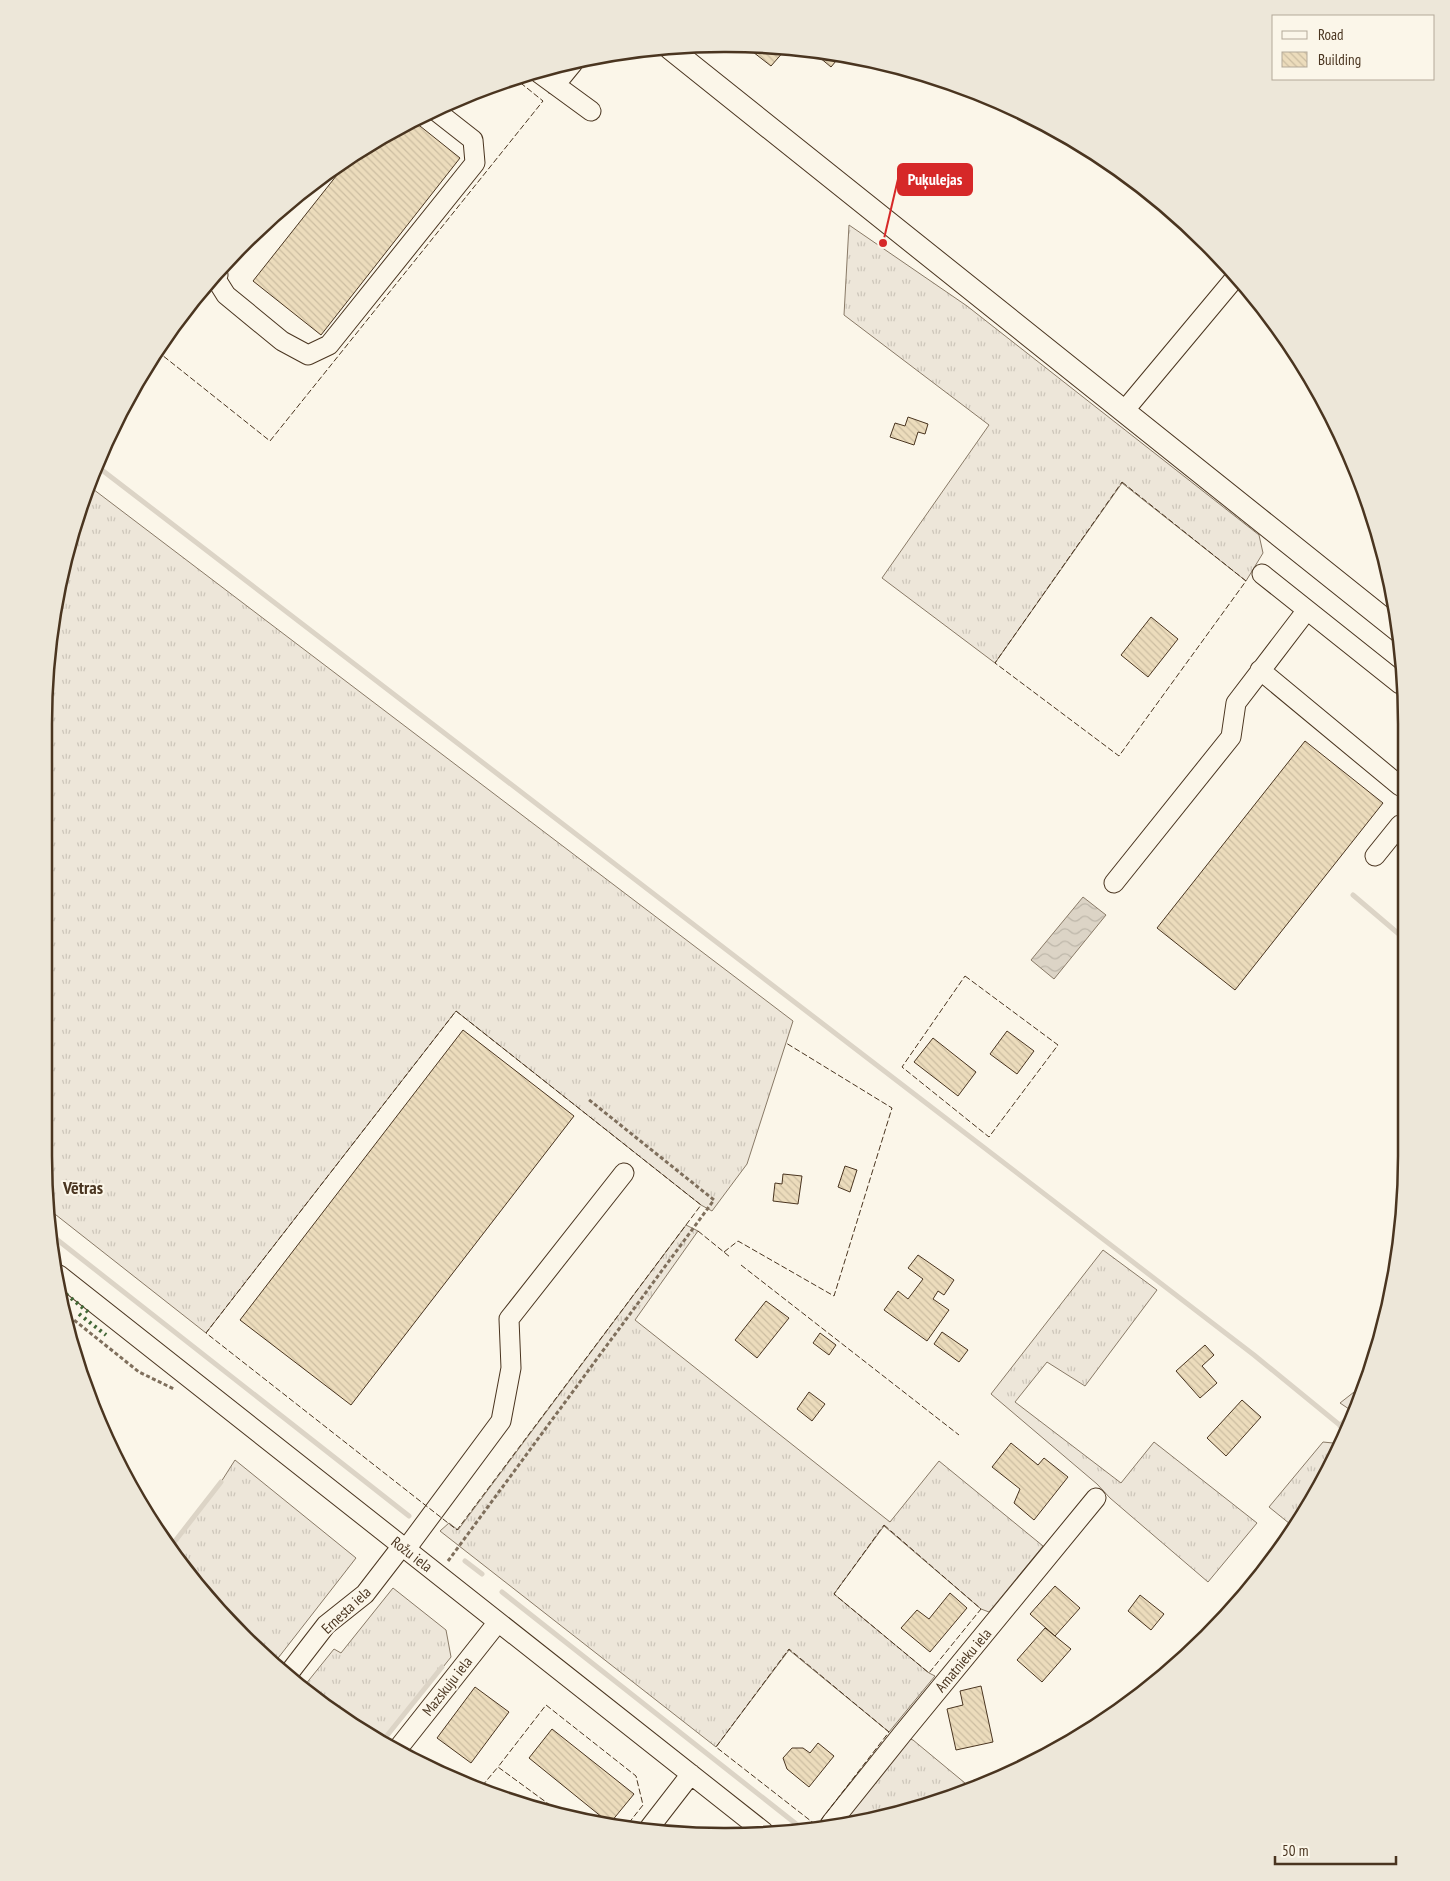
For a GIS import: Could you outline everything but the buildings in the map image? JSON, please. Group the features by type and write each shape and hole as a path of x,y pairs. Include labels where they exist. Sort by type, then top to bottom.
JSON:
{"main road":[{"path":"678,54 1390,623"}],"street":[{"path":"556,85 567,71"},
{"path":"545,77 591,111"},
{"path":"218,283 226,295 282,342 308,355 329,345 475,163 473,140 442,116"},
{"path":"1124,411 1231,282"},
{"path":"1262,574 1396,681"},
{"path":"1114,883 1231,737 1236,703 1308,610"},
{"path":"1260,670 1398,784"},
{"path":"1375,856 1398,827"},
{"name":"Ernesta iela","path":"291,1670 326,1625 365,1594 404,1548 501,1421 511,1368 509,1319 624,1173"},
{"name":"Rožu iela","path":"64,1279 758,1827"},
{"name":"Amatnieku iela","path":"834,1820 1096,1498"},
{"name":"Mazskuju iela","path":"401,1745 498,1622"},
{"path":"652,1824 692,1774"}],"path":[{"path":"438,1574 714,1200 588,1099"}],"green space":[{"path":"849,225 967,306 1259,535 1263,553 1246,581 1122,483 995,663 882,578 989,425 844,315"},
{"path":"95,491 793,1021 747,1164 712,1211 701,1205 456,1011 206,1333 55,1214 52,1156 52,725 54,681 58,637 65,594 75,551"},
{"path":"686,1225 698,1231 635,1320 890,1522 939,1461 1043,1546 989,1612 981,1609 884,1526 834,1594 935,1676 889,1732 789,1650 716,1747 440,1531 449,1523 458,1530"},
{"path":"1103,1250 1157,1290 1085,1386 1047,1362 1015,1402 1121,1483 1154,1442 1257,1523 1208,1582 991,1394"},
{"path":"1354,1392 1348,1408 1340,1403"},
{"path":"1323,1442 1333,1443 1288,1523 1269,1507"},
{"path":"235,1460 356,1558 278,1658 249,1632 219,1599 175,1543"},
{"path":"393,1588 446,1630 451,1657 387,1737 351,1715 307,1683 334,1649 341,1653"},
{"path":"907,1738 913,1740 965,1783 899,1806 844,1818"}],"water":[{"path":"1083,897 1106,915 1054,979 1031,960"}],"waterway":[{"path":"103,471 1254,1355 1340,1426"},
{"path":"1353,895 1398,933"},
{"path":"58,1240 409,1516"},
{"path":"174,1542 221,1482"},
{"path":"465,1561 482,1574"},
{"path":"502,1592 797,1824"},
{"path":"386,1736 442,1667"}],"hedge":[{"path":"67,1295 88,1312"},
{"path":"79,1314 106,1335"}],"fence":[{"path":"163,356 270,441 543,101 522,84"},
{"path":"1122,482 1246,581 1119,756 995,663 1122,482"},
{"path":"965,976 1058,1045 989,1137 902,1067 965,976"},
{"path":"456,1011 701,1205 457,1530 206,1333 456,1011"},
{"path":"724,1252 738,1241 834,1296 892,1108 786,1043"},
{"path":"698,1231 730,1257"},
{"path":"741,1265 959,1435"},
{"path":"884,1525 981,1609 929,1673 834,1594 884,1525"},
{"path":"813,1823 716,1747 789,1649 889,1732 819,1822"},
{"path":"551,1806 498,1767 546,1705 636,1776 643,1805 630,1822"},
{"path":"484,1783 498,1767"}],"place":[{"name":"Puķulejas","path":"883,243"}],"district":[{"name":"Vētras","path":"83,1187"}]}
